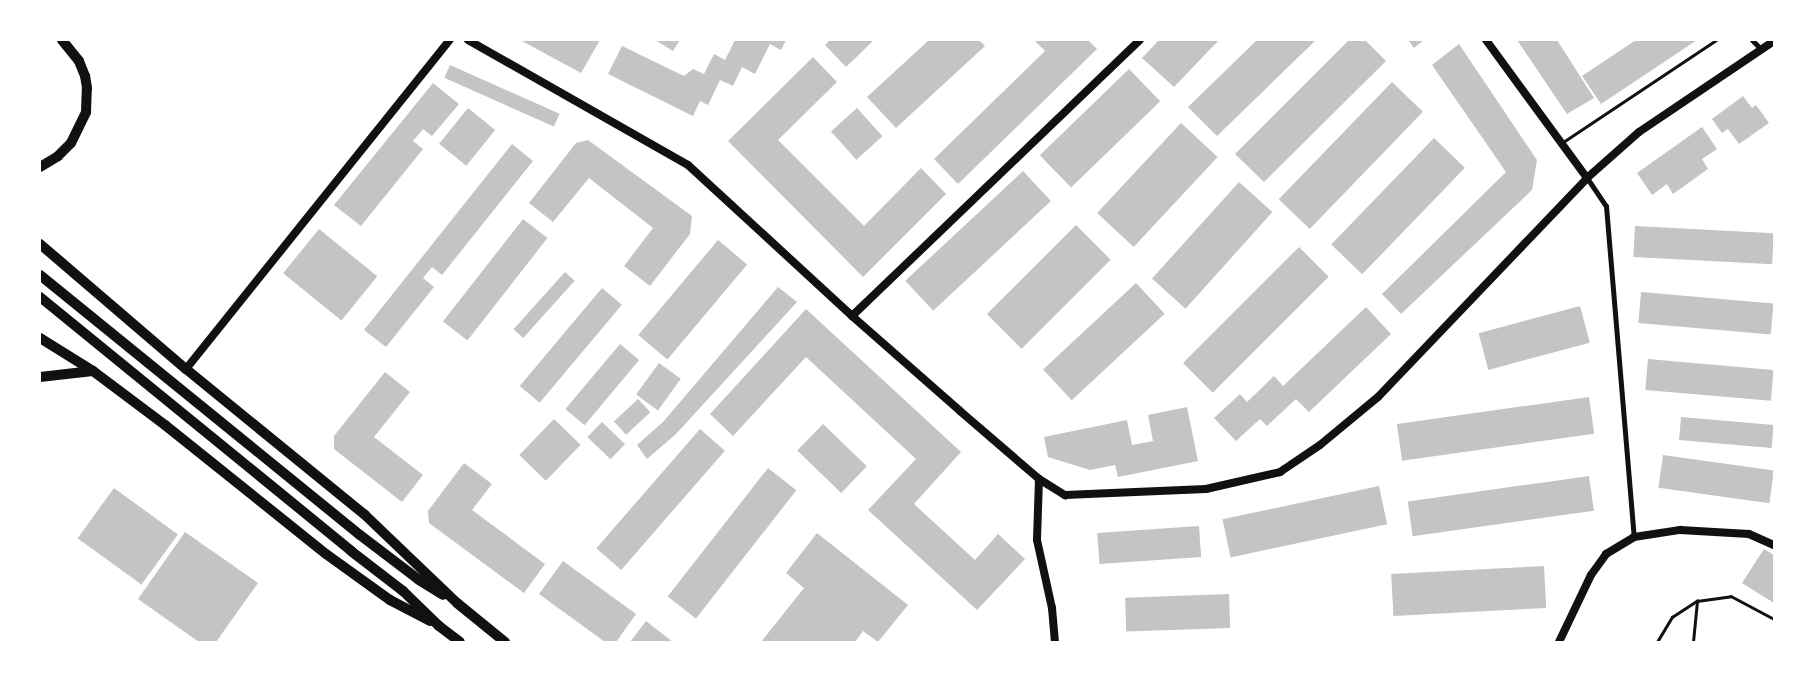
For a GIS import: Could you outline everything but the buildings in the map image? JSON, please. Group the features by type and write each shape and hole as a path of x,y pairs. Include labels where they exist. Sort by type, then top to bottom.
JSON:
{"main road":[{"path":"40,167 58,156 71,143 86,112 88,88 85,76 79,61 62,40"},
{"path":"41,244 186,369 365,515 457,603 505,642"},
{"path":"40,275 360,535 419,580 457,603"},
{"path":"40,297 351,551 403,591 439,626 460,642"},
{"path":"40,338 93,371 165,425 326,554 390,600 439,626"},
{"path":"40,377 93,371"}],"street":[{"path":"186,369 450,40"},
{"path":"468,40 688,165 852,316 1040,479 1065,495 1206,488 1280,472 1320,445 1378,397 1587,178 1640,132 1774,41"},
{"path":"852,316 1140,40"},
{"path":"1486,40 1606,206 1634,537"},
{"path":"1752,40 1762,50"},
{"path":"1040,479 1037,540 1052,608 1055,642"},
{"path":"1559,642 1591,575 1606,554 1634,537 1680,530 1748,534 1774,545"}],"lane":[{"path":"1562,143 1716,40"}],"path":[{"path":"1657,642 1672,617 1697,601 1730,596 1774,619"},
{"path":"1693,642 1697,601"}]}
